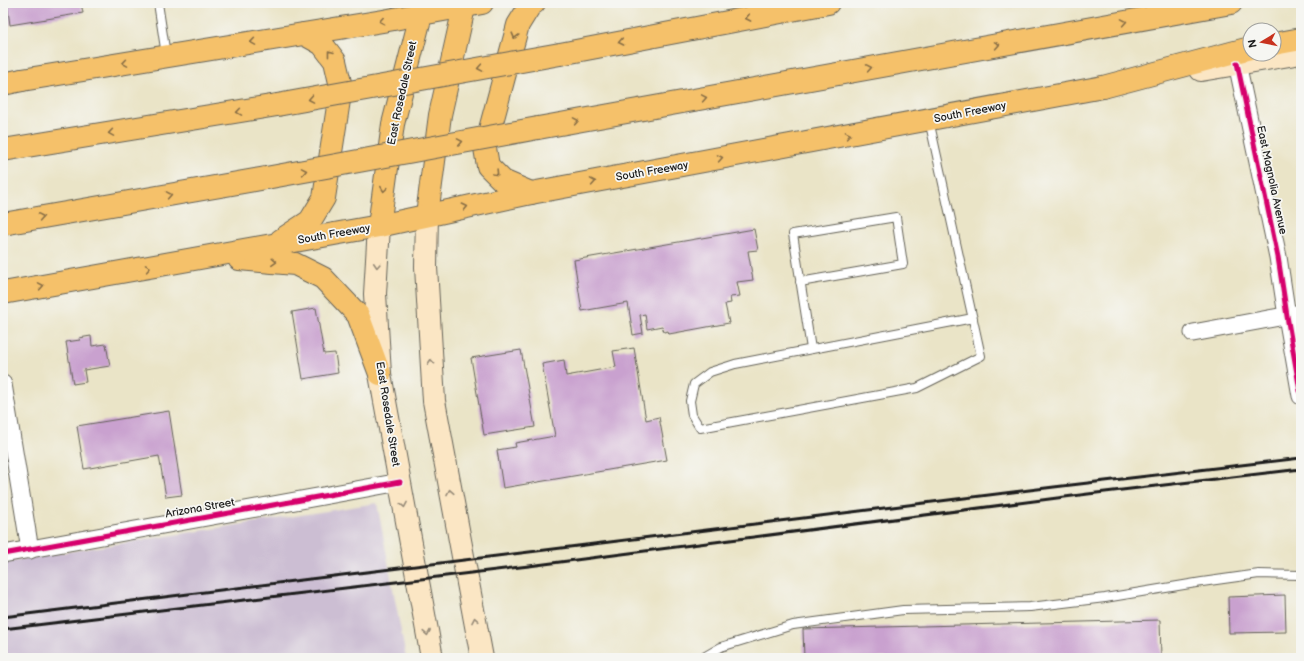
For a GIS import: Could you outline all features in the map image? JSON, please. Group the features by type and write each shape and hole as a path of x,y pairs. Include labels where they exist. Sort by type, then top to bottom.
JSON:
{"main road":[{"path":"531,193 503,181 488,166 485,148 518,25 531,4 534,3"},
{"path":"3,150 278,105 560,54 828,3"},
{"path":"3,224 266,178 1231,3"},
{"path":"9,82 304,34 422,9 470,4 440,115 427,215 426,268 434,401 482,658"},
{"name":"East Rosedale Street","path":"422,9 393,124 379,226 375,294 380,374 432,658"},
{"path":"272,246 310,221 324,198 342,87 336,61 322,44 304,34"},
{"path":"1282,43 1301,39"},
{"path":"1282,54 1301,53"},
{"name":"South Freeway","path":"3,293 379,226 531,193 1103,87 1242,56"},
{"path":"207,257 295,264 323,278 358,315 380,374"}],"street":[{"name":"East Magnolia Avenue","path":"1244,62 1278,257 1294,314 1301,396"},
{"path":"1193,333 1294,314"},
{"path":"3,384 30,550"},
{"name":"Arizona Street","path":"3,554 400,482"}],"lane":[{"path":"158,3 166,56"},
{"path":"929,120 973,318 981,356 917,388 700,428 692,415 690,401 694,384 710,372 735,364 973,318"},
{"path":"800,282 903,264 896,217 793,234 800,282 811,349"},
{"path":"702,658 721,647 793,625 903,610 1030,607 1105,598 1259,574 1301,574"}],"shaded area":[{"path":"377,503 406,658 3,658 3,562"}],"building":[{"path":"7,3 81,3 83,13 10,25"},
{"path":"754,229 758,250 748,251 753,280 737,282 740,296 730,297 731,303 725,304 729,323 669,334 668,331 664,332 662,326 647,329 645,314 640,315 643,333 633,335 628,303 582,311 574,260"},
{"path":"316,308 324,354 335,353 338,373 303,379 292,312"},
{"path":"91,336 92,346 106,344 110,366 84,370 86,382 73,384 66,342 80,340 79,338"},
{"path":"634,348 646,420 659,417 667,460 503,488 497,450 516,447 515,443 555,436 542,364 564,360 566,376 616,367 613,351"},
{"path":"521,350 535,427 484,435 471,358"},
{"path":"169,411 182,495 166,497 159,456 84,469 77,426"},
{"path":"1285,595 1286,632 1229,633 1228,597"},
{"path":"1160,620 1161,658 804,658 803,629"}],"railway":[{"path":"3,617 1054,487 1301,458"},
{"path":"3,629 529,566 1088,494 1301,469"}],"cycle path":[{"path":"1237,63 1278,257 1301,396"},
{"path":"3,554 400,482"}]}
